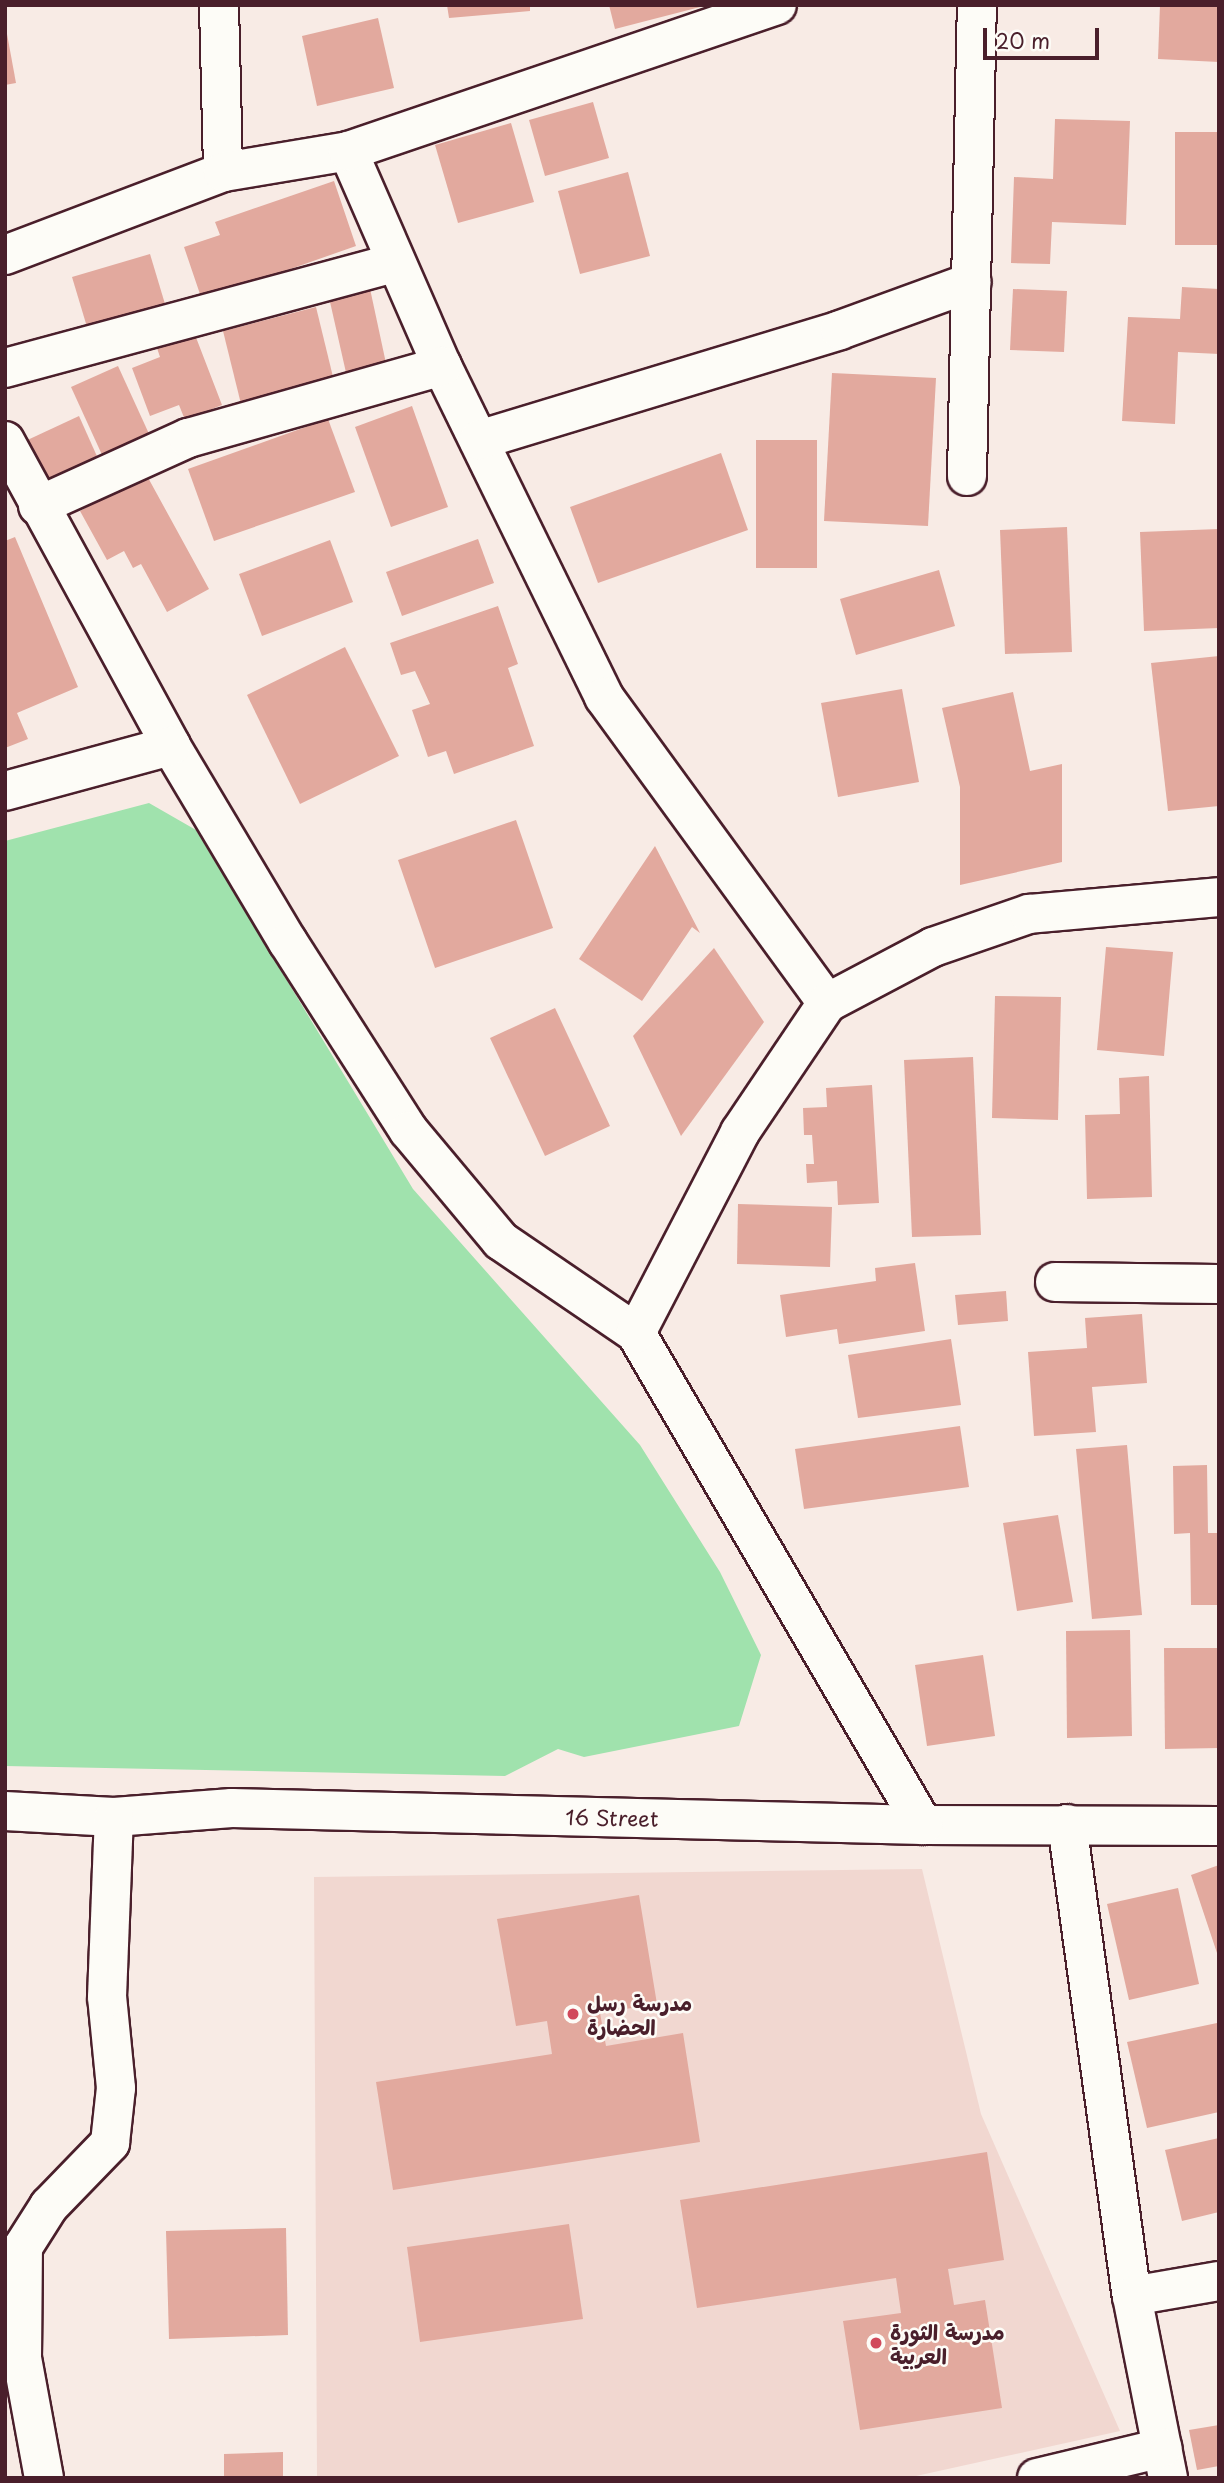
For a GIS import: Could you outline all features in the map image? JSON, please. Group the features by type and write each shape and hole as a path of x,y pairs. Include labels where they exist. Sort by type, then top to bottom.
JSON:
{"street":[{"path":"219,5 223,172"},
{"path":"5,255 223,172 348,151 777,5"},
{"path":"967,476 977,5"},
{"path":"348,151 394,263 442,366 604,697 827,1003"},
{"path":"5,368 394,263"},
{"path":"479,440 840,330 972,282"},
{"path":"38,506 188,438 442,366"},
{"path":"5,441 171,746 288,942 409,1130 501,1241 636,1333 923,1825"},
{"path":"5,790 171,746"},
{"path":"636,1333 740,1132 827,1003 933,947 1029,914 1219,897"},
{"path":"1055,1282 1219,1284"},
{"name":"16 Street","path":"5,1811 114,1816 232,1808 923,1825 1219,1826"},
{"path":"44,2478 22,2358 23,2247 49,2206 110,2143 116,2088 107,1997 114,1816"},
{"path":"1037,2478 1165,2463 1132,2296 1067,1824"},
{"path":"1132,2296 1219,2281"}],"shaded area":[{"path":"922,1869 981,2114 1120,2431 907,2478 317,2478 314,1877"}],"green space":[{"path":"149,803 196,830 413,1189 640,1445 720,1572 761,1655 739,1726 584,1757 558,1749 505,1776 5,1766 5,841"}],"building":[{"path":"447,5 530,5 530,11 449,18"},
{"path":"609,5 704,5 704,6 615,29"},
{"path":"1160,5 1219,5 1219,62 1158,59"},
{"path":"378,18 394,88 317,106 302,36"},
{"path":"5,23 16,83 5,85"},
{"path":"593,102 609,158 545,176 529,120"},
{"path":"1055,119 1130,121 1126,225 1052,222 1050,264 1011,263 1014,177 1053,179"},
{"path":"511,123 534,202 458,223 435,145"},
{"path":"1175,132 1219,132 1219,245 1175,245"},
{"path":"628,172 650,256 580,274 558,191"},
{"path":"334,181 356,246 202,300 184,247 220,235 215,222"},
{"path":"150,254 165,304 87,327 72,277"},
{"path":"369,284 387,368 347,377 328,293"},
{"path":"1182,287 1219,289 1219,354 1178,352 1175,424 1122,421 1128,317 1180,319"},
{"path":"1013,289 1067,291 1064,352 1010,350"},
{"path":"316,307 334,381 241,404 223,331"},
{"path":"192,327 222,405 185,420 179,405 150,416 132,368 160,357 155,342"},
{"path":"118,366 150,436 103,457 71,387"},
{"path":"832,373 936,378 928,526 824,521"},
{"path":"412,406 448,507 391,527 355,427"},
{"path":"79,416 104,472 46,498 21,443"},
{"path":"328,419 355,492 214,541 188,469"},
{"path":"756,440 817,440 817,568 756,568"},
{"path":"721,453 748,530 598,583 570,507"},
{"path":"146,474 209,589 167,612 141,564 133,568 124,551 107,560 80,511"},
{"path":"1067,527 1072,652 1005,654 1000,530"},
{"path":"1219,529 1219,628 1144,631 1140,532"},
{"path":"15,537 78,687 17,713 28,739 5,748 5,541"},
{"path":"478,539 494,583 402,616 386,572"},
{"path":"330,540 353,602 262,636 239,574"},
{"path":"939,570 955,626 856,655 840,599"},
{"path":"498,606 518,664 508,668 534,746 454,774 446,751 428,757 412,710 430,704 415,671 401,675 390,643"},
{"path":"345,647 399,756 300,804 247,695"},
{"path":"1219,656 1219,806 1168,811 1151,663"},
{"path":"902,689 919,782 838,797 821,703"},
{"path":"1013,692 1030,771 1062,764 1062,862 960,885 960,787 942,708"},
{"path":"516,820 553,928 435,968 398,860"},
{"path":"655,846 700,933 692,927 642,1001 579,959"},
{"path":"1106,947 1173,952 1164,1056 1097,1050"},
{"path":"714,948 764,1022 681,1136 633,1036"},
{"path":"995,996 1061,997 1058,1120 992,1118"},
{"path":"555,1008 610,1126 545,1156 490,1038"},
{"path":"973,1057 981,1235 912,1237 904,1060"},
{"path":"1149,1076 1152,1197 1087,1199 1085,1115 1120,1114 1119,1078"},
{"path":"872,1085 879,1203 838,1205 837,1181 807,1183 806,1164 814,1164 812,1135 804,1135 803,1108 827,1107 826,1088"},
{"path":"738,1204 832,1207 830,1267 737,1264"},
{"path":"915,1263 925,1331 839,1344 837,1329 786,1337 780,1295 876,1281 875,1268"},
{"path":"1006,1291 1008,1321 958,1325 955,1295"},
{"path":"1142,1314 1147,1383 1092,1387 1096,1432 1034,1436 1028,1352 1087,1348 1085,1318"},
{"path":"951,1339 961,1405 858,1418 848,1355"},
{"path":"960,1426 969,1487 804,1509 795,1449"},
{"path":"1127,1445 1142,1615 1092,1619 1076,1449"},
{"path":"1207,1465 1208,1533 1219,1533 1219,1605 1191,1605 1190,1533 1174,1534 1173,1466"},
{"path":"1058,1515 1073,1602 1017,1611 1003,1523"},
{"path":"1130,1630 1132,1736 1067,1738 1066,1631"},
{"path":"1164,1648 1219,1648 1219,1748 1165,1749"},
{"path":"983,1655 995,1736 927,1746 915,1665"},
{"path":"1219,1865 1219,1956 1218,1956 1191,1875"},
{"path":"1178,1888 1199,1984 1129,2000 1107,1904"},
{"path":"639,1895 657,2004 600,2013 606,2046 683,2033 700,2142 393,2190 376,2082 552,2054 547,2021 516,2026 497,1919"},
{"path":"1217,2023 1219,2112 1147,2128 1127,2042"},
{"path":"1219,2138 1219,2212 1182,2221 1165,2150"},
{"path":"987,2152 1004,2260 948,2269 954,2305 985,2300 1002,2408 860,2430 843,2321 901,2313 896,2278 697,2308 680,2200"},
{"path":"569,2224 583,2319 420,2342 407,2247"},
{"path":"286,2228 288,2335 169,2339 166,2231"},
{"path":"1219,2425 1219,2466 1197,2470 1189,2430"},
{"path":"283,2452 283,2478 224,2478 224,2454"}],"place":[{"name":"مدرسة رسل الحضارة","path":"573,2014"},
{"name":"مدرسة الثورة العربية","path":"876,2343"}]}
